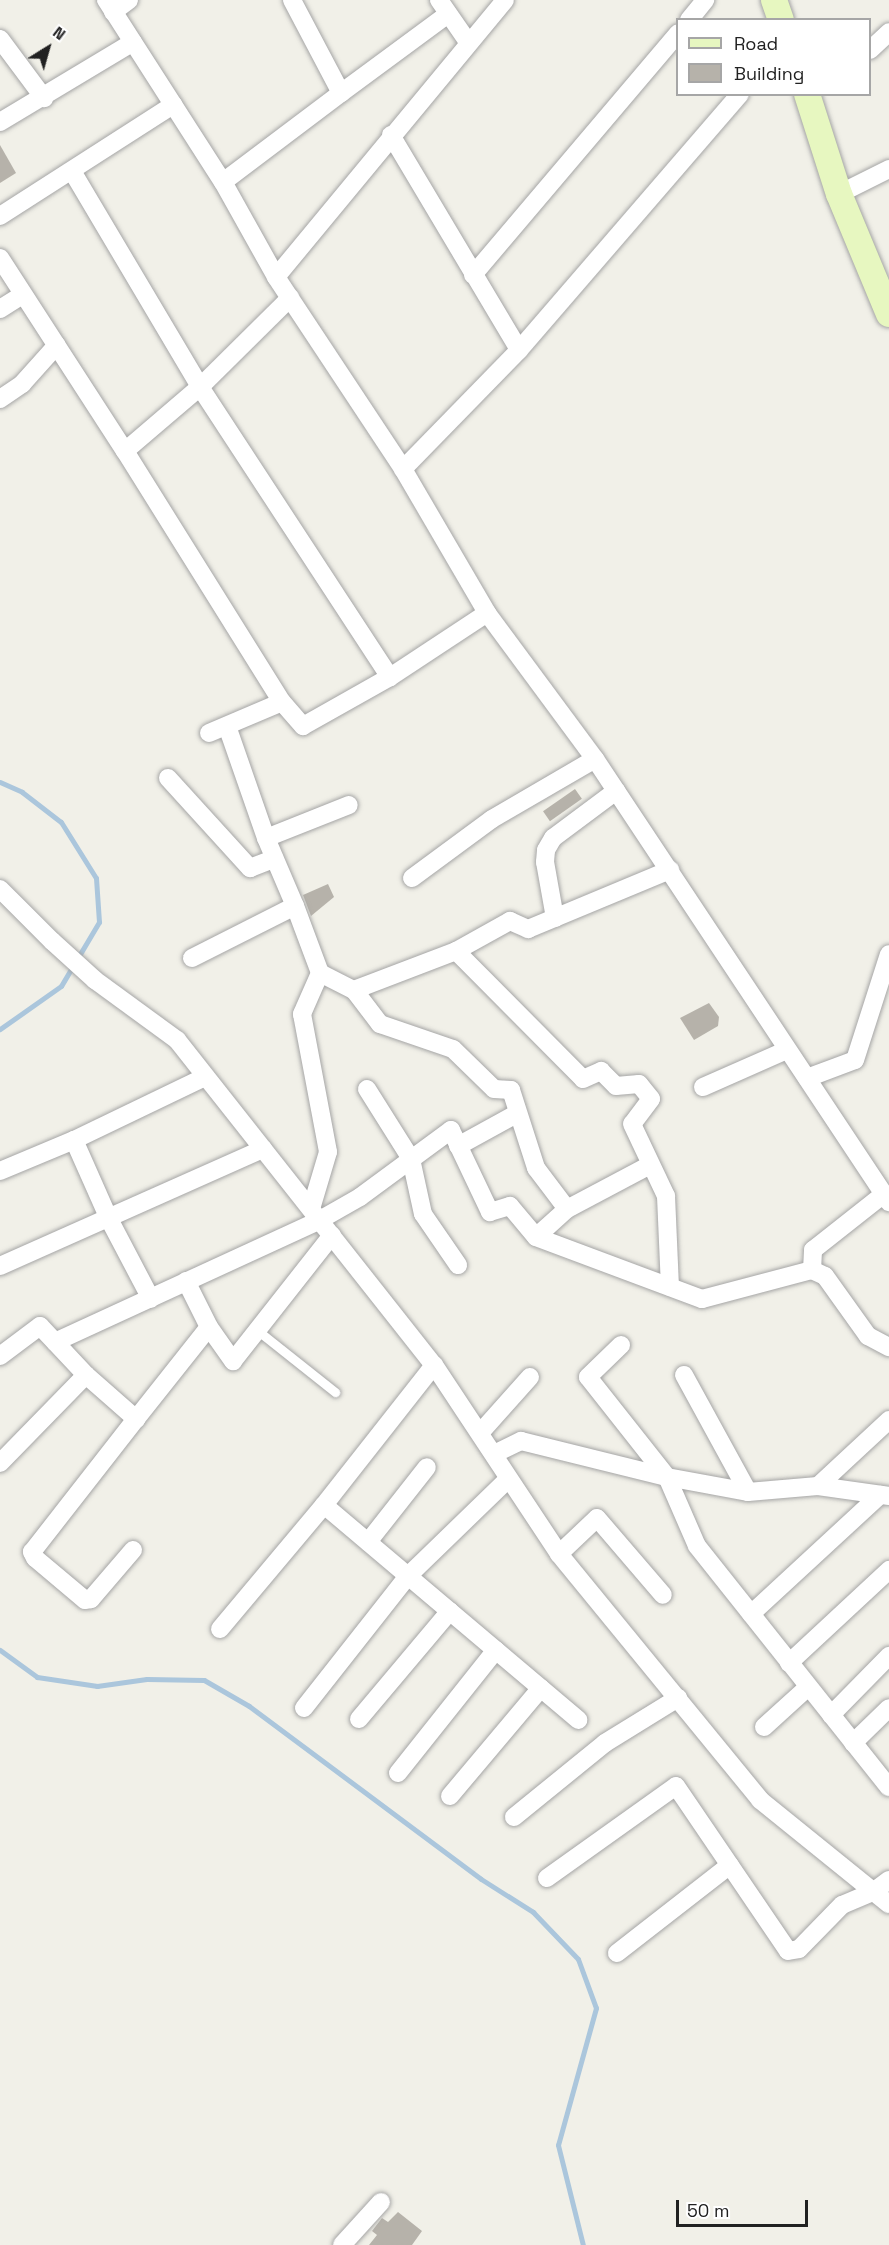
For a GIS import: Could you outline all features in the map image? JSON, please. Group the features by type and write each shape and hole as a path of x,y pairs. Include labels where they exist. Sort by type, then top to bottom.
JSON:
{"main road":[{"path":"774,0 780,18"},
{"path":"808,96 839,194 889,314"}],"street":[{"path":"129,0 110,6 223,182 276,277 403,470 487,613 595,759 887,1198 813,1250 812,1270"},
{"path":"292,0 341,93"},
{"path":"276,277 505,0"},
{"path":"691,18 705,0"},
{"path":"223,182 341,93 443,7 468,42"},
{"path":"871,49 889,32"},
{"path":"473,275 676,35"},
{"path":"0,39 44,98"},
{"path":"0,122 44,98 133,42"},
{"path":"403,470 519,350 738,96"},
{"path":"0,216 173,105"},
{"path":"392,135 519,350"},
{"path":"839,194 889,169"},
{"path":"72,171 200,387 390,677"},
{"path":"0,258 125,451 282,702 303,726 390,677 487,613"},
{"path":"0,309 22,295"},
{"path":"125,451 200,387 290,298"},
{"path":"0,399 22,384 57,345"},
{"path":"209,734 282,702"},
{"path":"227,726 266,838 320,973 354,990 380,1024 453,1049 494,1089 511,1090 536,1168 567,1209"},
{"path":"412,878 492,819 595,759"},
{"path":"168,778 250,868 274,859"},
{"path":"555,918 545,862 546,850 553,838 616,790"},
{"path":"266,838 349,805"},
{"path":"354,990 456,951 510,921 528,929 669,870"},
{"path":"0,889 90,975 177,1040 434,1365 559,1554 760,1800 889,1904"},
{"path":"192,958 295,906"},
{"path":"456,951 583,1079 601,1071 616,1086 639,1084 651,1099 632,1124 666,1196 670,1287"},
{"path":"807,1078 855,1060 889,954"},
{"path":"315,1215 328,1152 302,1014 320,973"},
{"path":"703,1087 787,1050"},
{"path":"0,1171 74,1140 205,1077"},
{"path":"367,1089 411,1159 423,1214 458,1265"},
{"path":"458,1146 518,1113"},
{"path":"55,1342 151,1299 315,1215 360,1197 451,1130 490,1212 510,1206 536,1237 702,1299 812,1270 825,1276 868,1335 889,1347"},
{"path":"74,1140 109,1219 151,1299"},
{"path":"0,1266 263,1149"},
{"path":"536,1237 567,1209 650,1165"},
{"path":"186,1281 209,1327 233,1361 332,1234"},
{"path":"0,1356 40,1326 86,1375 136,1419"},
{"path":"133,1550 91,1599 85,1600 35,1558 32,1552 209,1327"},
{"path":"621,1345 588,1377 667,1477 697,1546 889,1787"},
{"path":"220,1629 324,1505 434,1365"},
{"path":"0,1462 86,1375"},
{"path":"684,1375 748,1492"},
{"path":"480,1433 530,1377"},
{"path":"818,1486 889,1420"},
{"path":"494,1454 521,1441 667,1477 748,1492 818,1486 885,1495"},
{"path":"368,1542 427,1467"},
{"path":"304,1708 408,1576 508,1479"},
{"path":"751,1614 885,1495"},
{"path":"324,1505 578,1720"},
{"path":"559,1554 597,1518 663,1594"},
{"path":"789,1663 889,1570"},
{"path":"359,1719 450,1611"},
{"path":"399,1773 496,1650"},
{"path":"831,1715 889,1656"},
{"path":"764,1727 808,1687"},
{"path":"450,1796 540,1688"},
{"path":"513,1817 605,1743 678,1698"},
{"path":"853,1743 889,1708"},
{"path":"547,1878 676,1786 788,1951 799,1949 842,1905 873,1892 889,1880"},
{"path":"617,1953 730,1865"},
{"path":"350,2242 381,2202"}],"lane":[{"path":"257,1330 335,1392"}],"building":[{"path":"0,145 16,173 0,183"},
{"path":"575,789 582,799 550,821 543,811"},
{"path":"328,884 334,897 311,916 303,895"},
{"path":"709,1003 719,1017 718,1026 694,1040 680,1018"},
{"path":"398,2212 422,2231 412,2245 369,2245 377,2235 372,2231 382,2218 388,2222"}],"waterway":[{"path":"0,782 22,792 61,822 96,878 99,922 61,986 0,1029"},
{"path":"0,1650 37,1677 97,1686 147,1679 204,1680 249,1706 481,1879 533,1912 578,1959 596,2008 558,2145 583,2245"}]}
